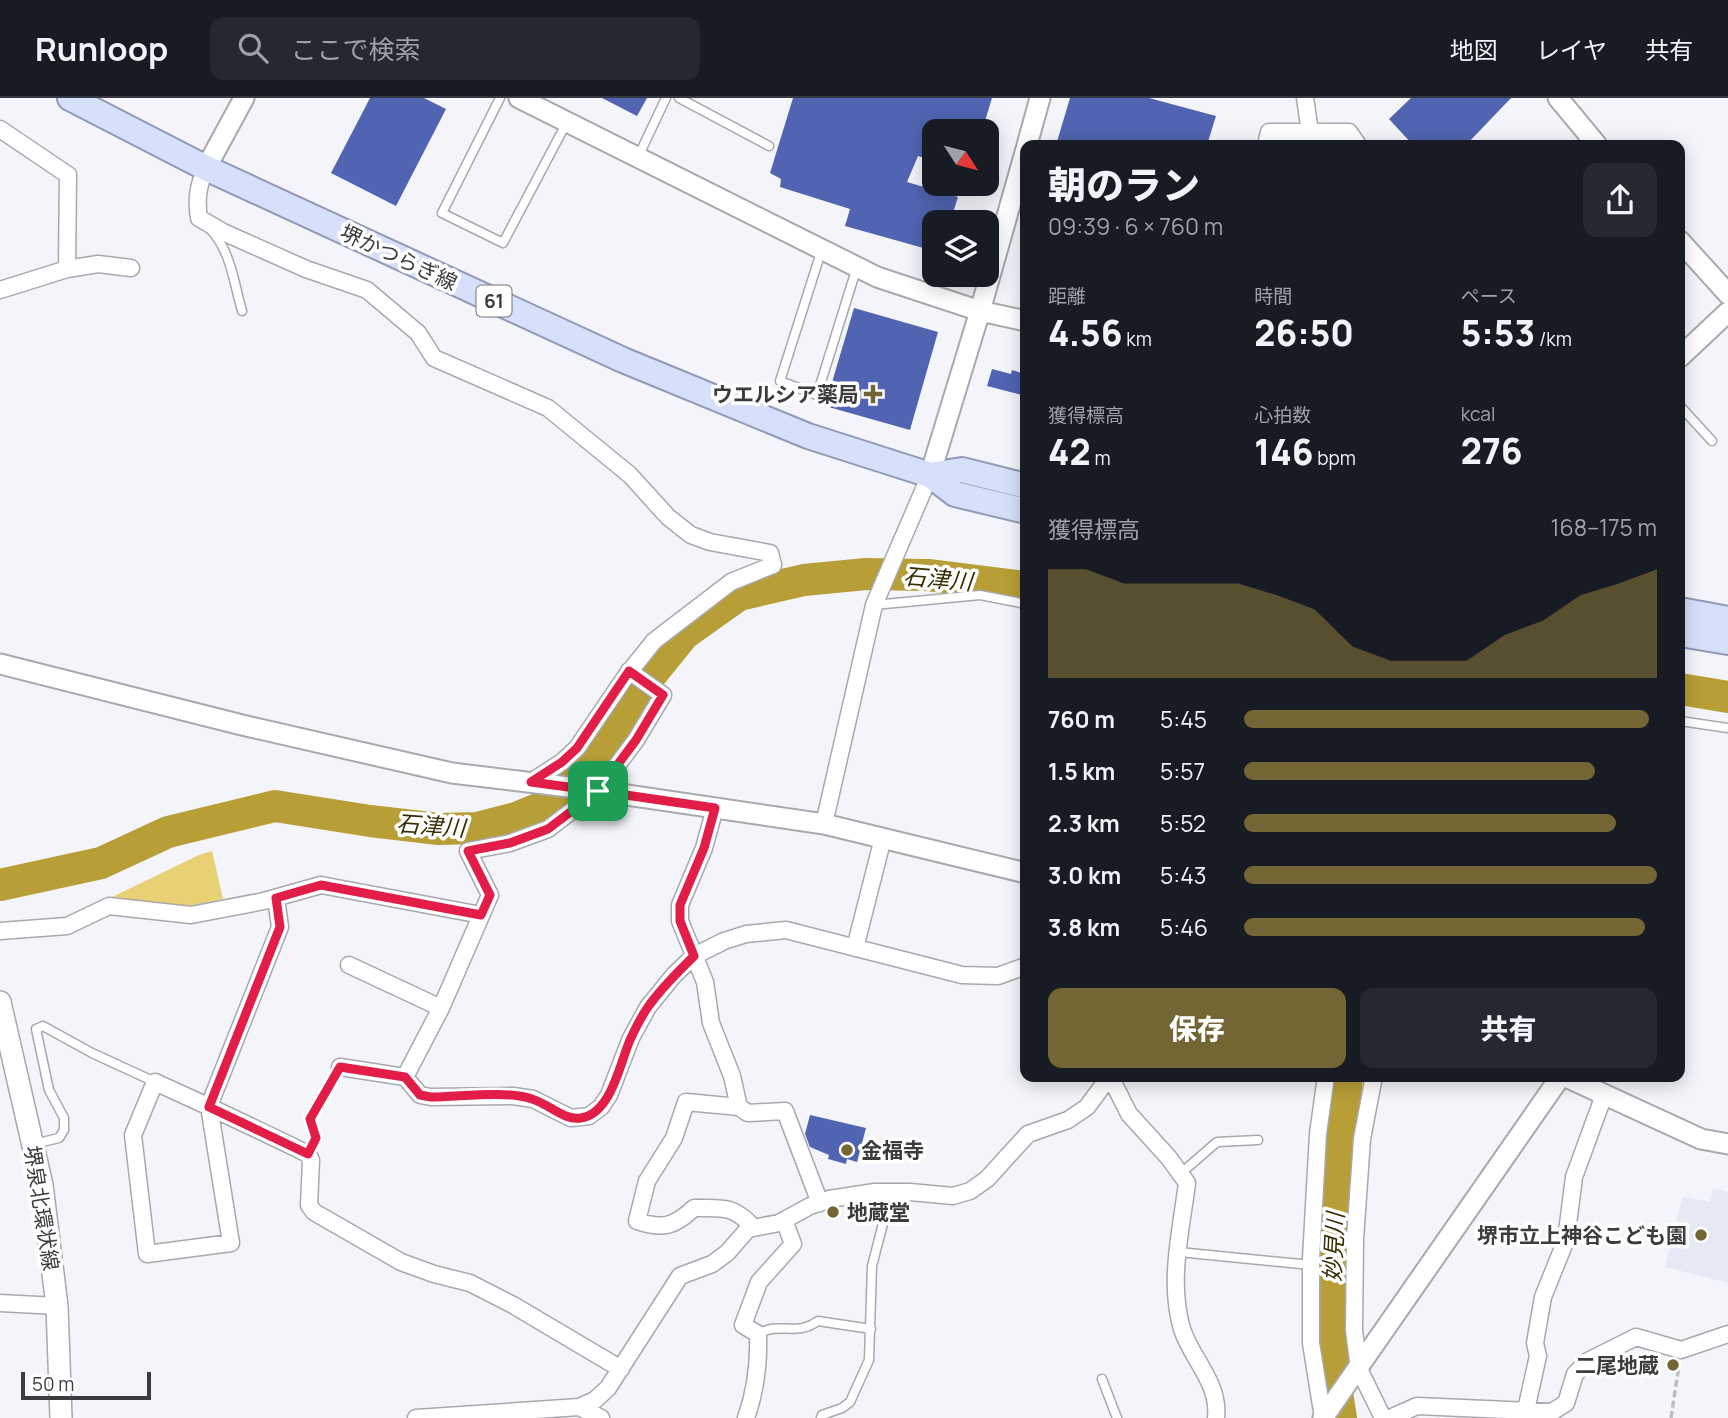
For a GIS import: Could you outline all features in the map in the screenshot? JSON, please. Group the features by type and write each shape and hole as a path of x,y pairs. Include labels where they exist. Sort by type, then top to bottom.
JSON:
{"main road":[{"name":"堺かつらぎ線","path":"70,98 206,168 623,360 808,436 930,475 955,494 1020,510"},
{"name":"堺かつらぎ線","path":"930,475 962,470 1020,484"},
{"path":"1685,611 1728,619"},
{"path":"1685,635 1728,642"},
{"name":"堺泉北環状線","path":"0,1002 42,1185 57,1306 61,1418"}],"street":[{"path":"519,98 877,277 980,311 1020,320"},
{"path":"1028,140 1040,98"},
{"path":"1305,98 1310,132"},
{"path":"1558,98 1593,140"},
{"path":"242,99 198,185 199,218 223,232 306,269 367,290 418,333 434,358 548,408 629,475 668,517 691,535 710,542 770,553 773,565 731,582 654,641 629,671 577,748 533,782"},
{"path":"0,129 68,175 67,270"},
{"path":"1267,140 1269,132 1349,132 1355,140"},
{"path":"824,824 877,599 930,475 1020,168"},
{"path":"1685,247 1728,294"},
{"path":"0,290 67,270 98,264 131,268"},
{"path":"1685,352 1728,312"},
{"path":"0,664 242,725 452,773 595,790 824,824 1020,872"},
{"path":"405,1077 441,1007 490,895 468,851 510,843 548,829 595,790 636,740 663,695 629,671"},
{"path":"715,808 704,848 680,905 680,921 705,982 712,1023 732,1076 738,1107"},
{"path":"855,948 883,838"},
{"path":"0,931 67,926 109,906 191,915 276,898 321,885 481,915"},
{"path":"276,898 280,927 209,1107 232,1243 147,1254 133,1135 155,1082 209,1107 308,1154 311,1160 309,1205 314,1212 401,1262 433,1274 470,1283 513,1305 621,1369"},
{"path":"340,1067 405,1077 420,1095 513,1096 533,1099 570,1118 589,1116 601,1107 609,1095 631,1038 648,1007 674,975 694,956 724,941 746,934 786,930 962,975 998,976 1020,968"},
{"path":"349,965 441,1007"},
{"path":"416,1418 579,1407 595,1400 608,1388 680,1276 712,1264 727,1253 748,1229 784,1220 820,1203 883,1192 953,1196 970,1191 987,1179 1028,1134 1068,1120 1087,1107 1106,1082"},
{"path":"1113,1082 1129,1114 1169,1158 1187,1183 1175,1282 1182,1329 1213,1387 1216,1418"},
{"path":"1324,1417 1311,1343 1311,1265 1318,1134 1325,1082"},
{"path":"1373,1082 1362,1139 1355,1240 1354,1330 1357,1371 1382,1418"},
{"path":"1324,1417 1559,1082"},
{"path":"1576,1082 1701,1139 1728,1144"},
{"path":"1526,1410 1538,1356 1535,1343 1543,1297 1566,1240 1574,1177 1604,1095"},
{"path":"754,1228 738,1212 719,1208 694,1208 670,1226 650,1226 637,1221 647,1181 674,1138 686,1102 738,1107 748,1113 785,1111 820,1203"},
{"path":"746,1418 759,1363 758,1334 743,1325 759,1282 793,1244 784,1220"},
{"path":"0,1303 57,1306"},
{"path":"1390,1418 1417,1406 1552,1412 1566,1403 1576,1374 1588,1361 1636,1337 1681,1350 1728,1334"},
{"path":"579,1407 601,1418"}],"lane":[{"path":"500,98 442,214 503,243 567,122"},
{"path":"638,158 666,98"},
{"path":"679,98 769,146"},
{"path":"199,218 220,240 242,312"},
{"path":"822,249 780,381 817,395 857,267"},
{"path":"1685,411 1712,441"},
{"path":"877,599 980,595 1020,603"},
{"path":"1685,722 1728,728"},
{"path":"32,1145 59,1138 64,1130 64,1118 49,1090 36,1029 43,1026 92,1053 155,1082"},
{"path":"1180,1174 1217,1142 1258,1140"},
{"path":"821,1418 822,1415 850,1402 869,1360 872,1266 886,1212 883,1192"},
{"path":"1178,1252 1311,1265"},
{"path":"758,1334 769,1328 806,1329 818,1321 871,1329"},
{"path":"1102,1379 1117,1418"}],"path":[{"path":"308,1154 316,1138 310,1119 340,1067"},
{"path":"1671,1418 1681,1350"}],"shaded area":[{"path":"212,851 223,899 190,906 110,898 199,855"},
{"name":"堺市立上神谷こども園","path":"1713,1189 1728,1192 1728,1283 1665,1267 1683,1196 1710,1202"}],"building":[{"path":"370,98 424,98 446,109 396,206 331,173"},
{"path":"602,98 647,98 637,116"},
{"path":"793,98 992,98 986,119 922,119 922,157 918,156 907,182 922,186 922,196 958,197 954,210 922,210 922,248 845,226 850,209 780,187 781,179 770,173"},
{"path":"1070,98 1149,98 1216,116 1209,140 1057,140"},
{"path":"1411,98 1511,98 1471,140 1408,140 1389,119"},
{"path":"854,308 938,332 910,430 825,406"},
{"path":"992,369 1011,374 1012,370 1020,372 1020,394 987,386"},
{"path":"810,1115 866,1128 857,1162 847,1159 846,1164 828,1159 829,1155 810,1147 805,1134"}],"waterway":[{"name":"石津川","path":"0,885 101,863 168,832 275,806 439,829 477,828 516,818 545,806 580,776 650,676 684,634 739,595 804,580 866,574 928,575 1020,586"},
{"name":"石津川","path":"1685,690 1728,697"},
{"name":"妙見川","path":"1341,1418 1334,1374 1329,1271 1346,1082"}],"place":[{"name":"ウエルシア薬局","path":"873,394"},
{"name":"金福寺","path":"847,1150"},
{"name":"地蔵堂","path":"833,1212"},
{"name":"堺市立上神谷こども園","path":"1701,1235"},
{"name":"二尾地蔵","path":"1673,1365"}],"route":[{"path":"598,791 531,782 562,762 577,748 629,671 663,695 636,740 598,791 715,808 704,848 680,905 680,921 694,956 674,975 648,1007 631,1038 609,1095 601,1107 589,1116 570,1118 533,1099 513,1096 431,1097 420,1095 405,1077 340,1067 310,1119 316,1138 308,1154 209,1107 280,927 276,898 321,885 481,915 490,895 468,851 510,843 548,829 598,791"}]}
